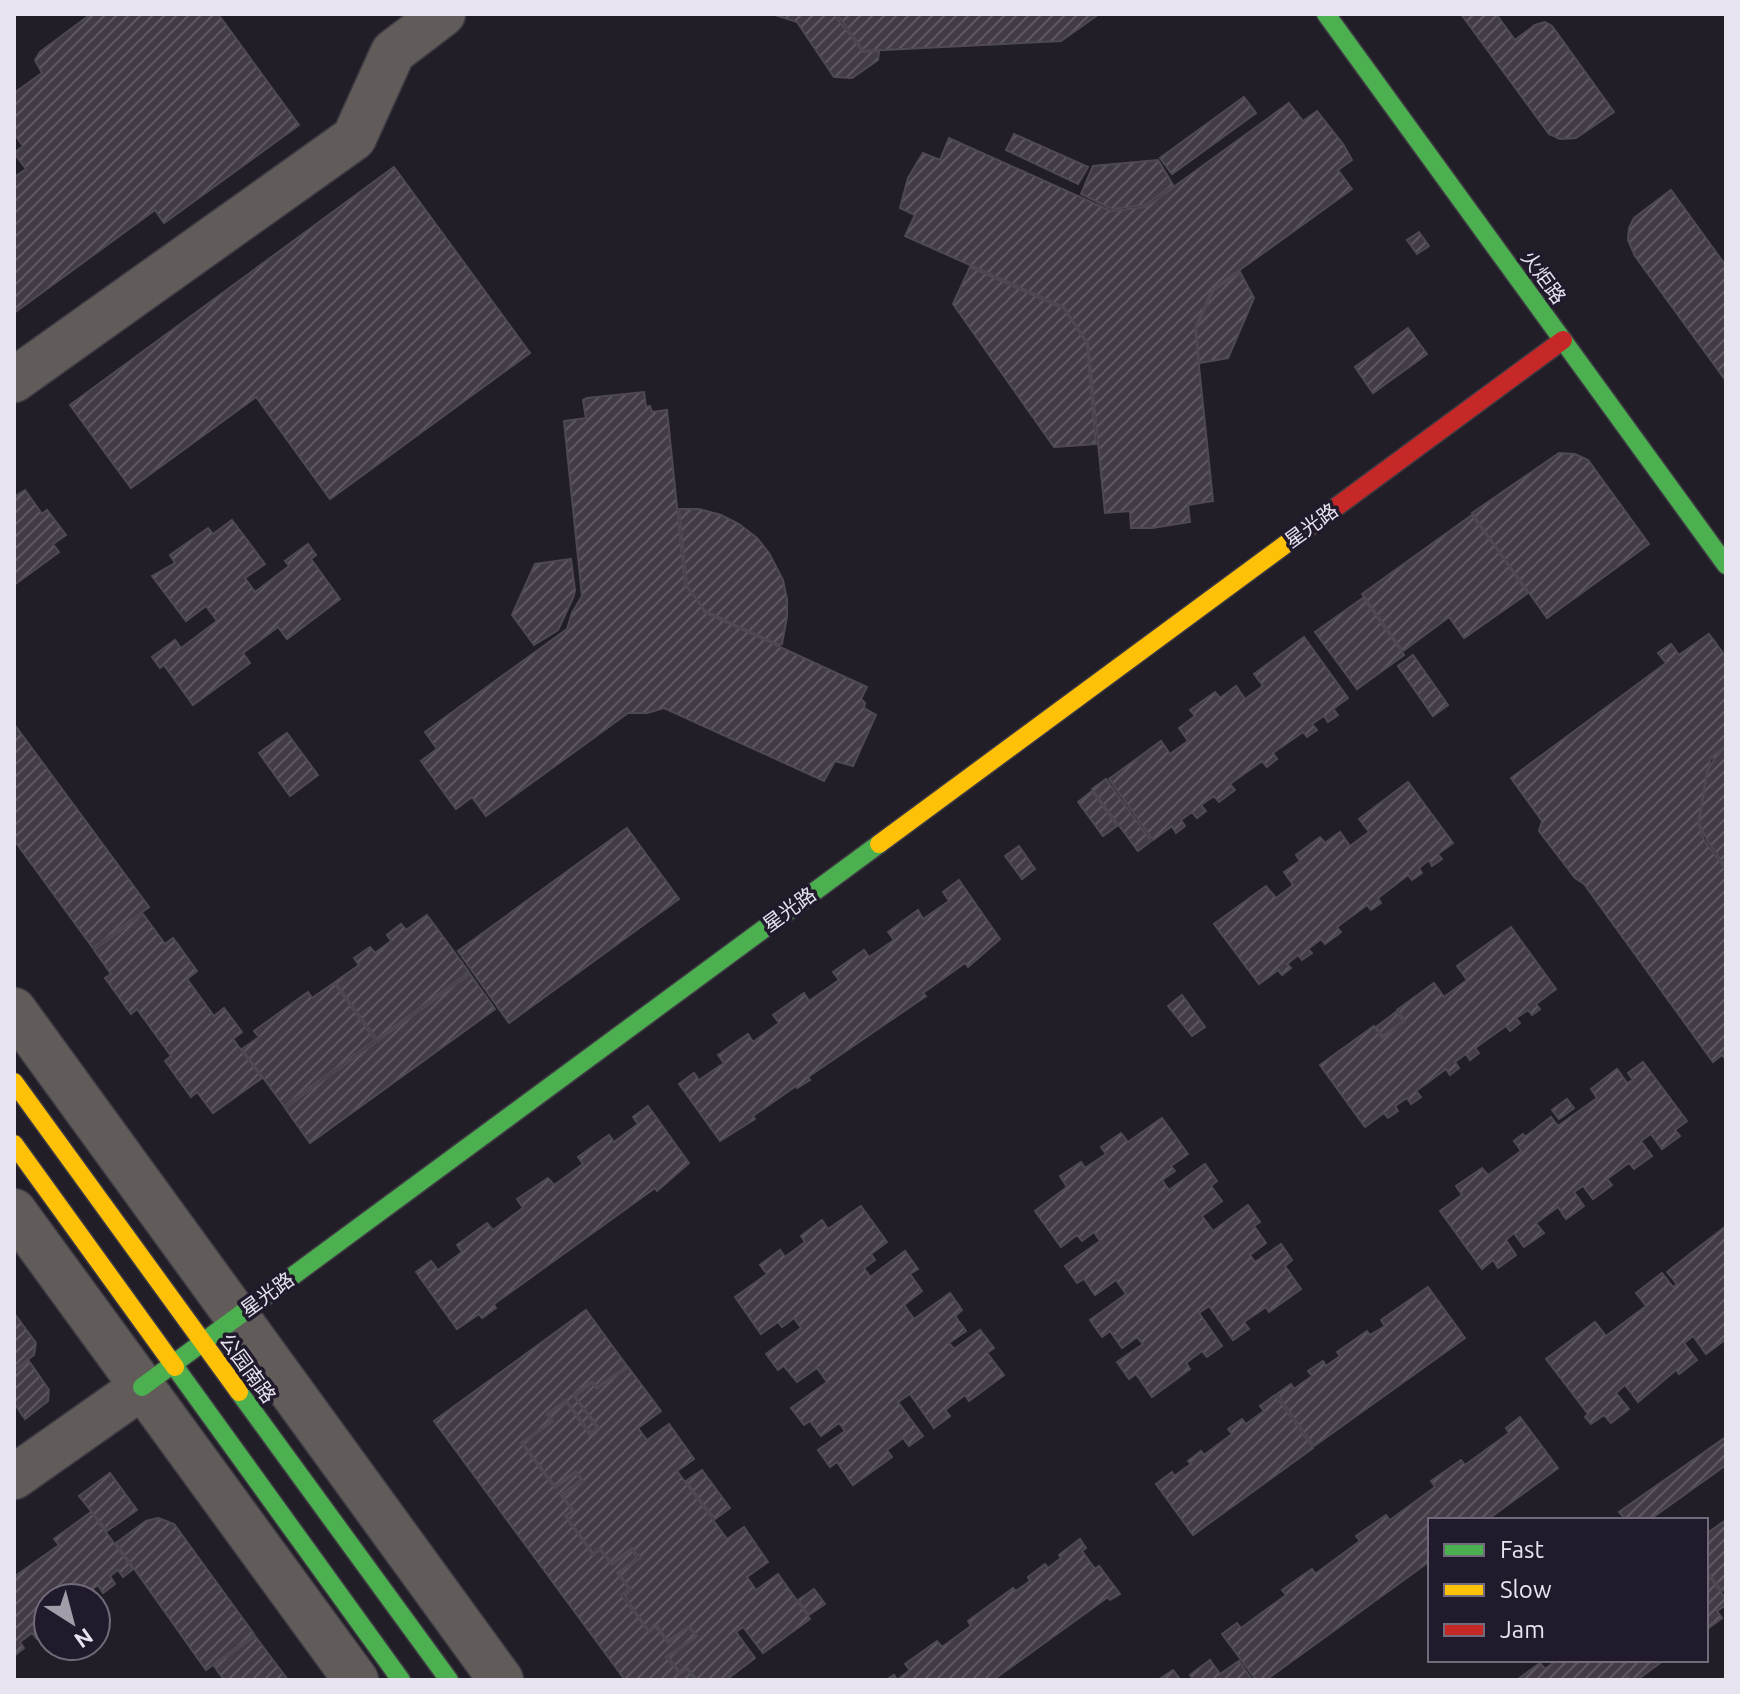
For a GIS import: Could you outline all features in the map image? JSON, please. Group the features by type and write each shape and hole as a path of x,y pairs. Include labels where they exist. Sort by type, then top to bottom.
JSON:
{"street":[{"path":"14,380 354,138 393,52 443,14"},
{"name":"火炬路","path":"1326,14 1726,565"},
{"name":"星光路","path":"14,1477 202,1342 1563,340"},
{"path":"14,1010 501,1680"},
{"name":"公园南路","path":"14,1082 449,1680"},
{"path":"14,1144 157,1375 356,1680"},
{"path":"14,1211 157,1375 401,1680"}],"building":[{"path":"91,14 218,14 299,125 164,223 155,210 14,313 14,177 26,169 14,153 23,146 14,134 14,93 42,73 35,60 40,52"},
{"path":"772,14 834,14 863,52 879,51 878,60 852,78 834,77 797,22"},
{"path":"837,14 1099,14 1061,41 864,51"},
{"path":"1461,14 1496,14 1515,40 1535,25 1545,22 1552,26 1614,112 1576,138 1560,139 1549,134"},
{"path":"1244,97 1256,113 1172,174 1160,158"},
{"path":"1289,103 1303,121 1317,111 1343,144 1352,160 1338,170 1352,189 1212,290 1195,328 1213,501 1188,505 1190,522 1131,528 1130,511 1105,513 1088,343 1064,307 905,236 915,215 900,208 908,178 923,153 940,160 949,138 1111,211 1146,207"},
{"path":"1014,134 1088,167 1078,184 1006,150"},
{"path":"1158,160 1173,185 1145,205 1112,209 1081,194 1093,166"},
{"path":"394,167 530,353 330,499 256,397 131,488 70,405"},
{"path":"1671,190 1726,266 1726,381 1635,256 1628,240 1634,218"},
{"path":"1419,232 1429,246 1417,254 1407,240"},
{"path":"970,267 1064,309 1087,344 1096,444 1054,447 953,304"},
{"path":"1240,272 1254,298 1228,358 1199,363 1196,328 1213,291"},
{"path":"1408,328 1427,354 1373,393 1355,367"},
{"path":"644,392 646,407 650,406 652,412 667,410 685,585 704,612 867,687 861,699 865,703 864,708 876,715 853,766 835,761 824,781 664,708 647,713 628,713 486,816 472,797 456,809 421,761 437,749 425,732 567,629 582,596 564,421 586,418 583,400 587,398"},
{"path":"1559,453 1575,454 1588,460 1649,544 1547,618 1472,513"},
{"path":"25,490 42,514 47,510 66,535 53,544 59,552 14,585 14,497"},
{"path":"679,509 699,509 721,515 757,538 769,553 783,580 787,599 782,644 705,611 687,586"},
{"path":"1472,515 1528,593 1464,638 1449,617 1403,651 1362,594"},
{"path":"232,520 265,564 245,578 255,592 289,566 285,561 308,544 316,555 311,559 340,599 287,639 278,627 243,653 250,663 193,705 164,665 160,668 152,657 175,640 181,648 217,621 206,606 186,621 152,576 175,563 170,555 208,528 213,534"},
{"path":"571,559 573,598 558,630 534,645 512,615 535,564"},
{"path":"1363,598 1404,655 1357,689 1315,632"},
{"path":"1709,634 1726,657 1726,746 1711,757 1698,823 1704,840 1726,870 1726,1060 1722,1055 1713,1062 1584,884 1575,878 1539,831 1542,821 1511,778 1666,663 1658,653 1671,644 1679,655"},
{"path":"1304,637 1348,698 1333,709 1338,715 1328,722 1324,716 1312,724 1317,730 1307,737 1303,732 1273,753 1277,759 1267,767 1262,761 1230,784 1235,790 1219,802 1214,796 1201,805 1206,811 1197,818 1192,812 1181,820 1185,826 1176,833 1172,826 1153,840 1109,779 1161,741 1170,754 1188,741 1179,728 1195,716 1190,710 1215,692 1220,698 1236,686 1245,699 1263,686 1254,674"},
{"path":"1413,655 1448,705 1433,716 1398,666"},
{"path":"14,724 149,907 93,948 14,840"},
{"path":"287,733 318,775 290,796 259,753"},
{"path":"1726,748 1726,867 1699,823 1707,771 1714,760 1712,757"},
{"path":"1106,779 1151,841 1138,851 1092,789"},
{"path":"1408,782 1453,843 1438,854 1442,859 1432,866 1429,860 1419,868 1422,873 1412,880 1408,875 1378,898 1381,903 1371,910 1367,905 1337,927 1341,932 1325,944 1321,939 1308,949 1312,953 1302,960 1298,955 1287,964 1291,968 1282,975 1278,970 1259,984 1214,924 1266,886 1276,898 1293,885 1284,872 1300,861 1296,855 1320,837 1325,843 1340,832 1350,846 1369,832 1359,819"},
{"path":"1092,791 1117,826 1103,836 1078,802"},
{"path":"627,828 679,899 509,1023 458,951"},
{"path":"1019,846 1035,869 1022,879 1005,856"},
{"path":"959,880 1000,939 968,967 965,963 923,993 926,996 720,1141 679,1084 694,1073 699,1080 724,1063 718,1055 748,1034 753,1042 779,1023 773,1015 804,993 809,1001 839,980 833,972 864,950 869,957 894,940 888,932 918,910 923,919 949,901 943,892"},
{"path":"143,914 165,944 173,938 197,971 187,979 214,1016 224,1008 242,1032 233,1039 262,1078 213,1113 197,1092 191,1097 165,1061 171,1056 137,1009 131,1014 105,978 111,974 94,950"},
{"path":"427,915 469,972 377,1039 335,982 359,965 354,958 370,947 375,953 391,941 387,935 401,924 406,930"},
{"path":"1511,927 1556,989 1536,1004 1540,1009 1532,1015 1528,1010 1516,1018 1520,1023 1510,1031 1506,1026 1475,1048 1479,1053 1470,1060 1466,1054 1455,1062 1459,1068 1450,1075 1446,1069 1416,1091 1421,1097 1411,1104 1407,1098 1395,1106 1398,1111 1388,1118 1384,1113 1365,1127 1320,1065 1374,1026 1382,1038 1405,1021 1397,1010 1434,983 1444,997 1467,980 1457,966"},
{"path":"470,974 495,1009 310,1143 285,1108"},
{"path":"334,983 375,1040 284,1106 242,1049 259,1037 254,1031 308,992 312,998"},
{"path":"1182,995 1205,1027 1192,1036 1168,1006"},
{"path":"1396,1012 1403,1021 1383,1036 1376,1027"},
{"path":"1643,1062 1687,1121 1675,1130 1680,1136 1662,1149 1651,1134 1641,1141 1652,1156 1634,1169 1629,1163 1607,1179 1612,1185 1593,1199 1583,1186 1574,1192 1584,1206 1566,1219 1558,1207 1536,1223 1544,1233 1524,1247 1514,1233 1506,1240 1516,1255 1498,1268 1493,1260 1482,1269 1440,1211 1462,1195 1456,1186 1482,1168 1488,1175 1521,1151 1514,1141 1523,1134 1525,1137 1551,1117 1558,1126 1597,1098 1591,1089 1617,1069 1627,1083 1633,1080 1628,1073"},
{"path":"1567,1099 1574,1108 1559,1119 1552,1110"},
{"path":"648,1106 689,1163 657,1191 655,1188 494,1304 496,1308 482,1318 479,1314 457,1329 416,1272 431,1261 438,1270 462,1252 457,1245 487,1223 493,1230 523,1208 517,1199 548,1178 554,1185 583,1164 578,1157 609,1135 614,1142 638,1124 633,1117"},
{"path":"1162,1118 1188,1154 1171,1166 1175,1171 1162,1180 1169,1190 1205,1164 1217,1181 1211,1186 1222,1201 1202,1216 1213,1231 1248,1205 1260,1222 1254,1226 1266,1243 1250,1255 1255,1262 1281,1244 1292,1260 1285,1266 1301,1289 1269,1312 1266,1307 1244,1322 1249,1329 1233,1340 1209,1306 1199,1313 1222,1346 1207,1357 1202,1351 1186,1363 1190,1369 1152,1397 1136,1374 1129,1379 1117,1362 1143,1344 1137,1337 1122,1348 1110,1331 1102,1337 1090,1320 1126,1294 1116,1280 1095,1295 1084,1279 1077,1283 1065,1266 1100,1241 1094,1232 1082,1241 1077,1235 1061,1247 1035,1211 1067,1187 1060,1176 1081,1162 1085,1168 1106,1154 1101,1147 1121,1133 1128,1142"},
{"path":"861,1206 887,1242 871,1254 875,1260 864,1268 870,1277 905,1251 918,1269 910,1274 922,1291 904,1305 914,1319 950,1293 962,1310 955,1316 966,1331 949,1343 954,1349 980,1330 994,1348 987,1353 1004,1375 969,1401 965,1395 945,1410 950,1416 934,1428 910,1394 898,1402 923,1436 909,1446 903,1438 887,1450 892,1457 853,1485 837,1462 830,1467 818,1450 845,1431 839,1423 821,1436 810,1421 804,1425 791,1408 827,1382 817,1368 797,1382 784,1366 778,1370 766,1354 801,1328 794,1318 782,1327 778,1322 761,1334 735,1297 767,1274 760,1265 780,1250 785,1257 805,1242 801,1236 822,1220 828,1229"},
{"path":"1726,1226 1726,1339 1706,1354 1693,1336 1684,1343 1697,1360 1679,1374 1676,1370 1638,1402 1625,1385 1616,1393 1629,1409 1611,1423 1604,1415 1591,1424 1585,1417 1588,1414 1546,1359 1595,1322 1606,1336 1646,1306 1636,1293 1662,1273 1673,1287 1677,1284 1667,1272"},
{"path":"1428,1287 1465,1338 1314,1446 1277,1394 1291,1384 1294,1389 1312,1376 1308,1371 1323,1361 1326,1366 1340,1356 1337,1352 1367,1331 1370,1335 1385,1326 1381,1320"},
{"path":"586,1310 627,1366 597,1387 592,1381 573,1395 597,1428 591,1433 566,1400 547,1414 551,1421 521,1443 555,1488 576,1473 581,1480 561,1495 572,1511 565,1516 593,1555 600,1550 612,1565 632,1550 637,1558 617,1573 629,1589 621,1595 649,1632 656,1627 668,1643 689,1627 696,1636 666,1657 680,1674 687,1669 695,1680 625,1680 434,1421"},
{"path":"14,1313 36,1343 34,1355 14,1370"},
{"path":"29,1361 49,1390 48,1401 25,1419 14,1403 14,1372"},
{"path":"628,1367 661,1411 638,1428 647,1440 669,1424 694,1459 677,1471 727,1539 744,1527 768,1562 747,1577 756,1590 778,1574 810,1619 763,1653 743,1627 736,1632 755,1658 726,1680 697,1680 687,1667 680,1673 669,1657 697,1636 689,1626 668,1641 657,1625 649,1631 624,1595 631,1590 619,1573 640,1558 632,1548 612,1563 600,1548 593,1553 566,1516 574,1511 563,1496 583,1481 576,1471 555,1486 523,1443 553,1421 549,1415 566,1402 590,1435 599,1428 575,1396 592,1383 597,1389"},
{"path":"1275,1395 1313,1448 1193,1535 1156,1484 1172,1472 1174,1476 1191,1464 1188,1461 1201,1451 1204,1455 1232,1434 1228,1429 1242,1419 1246,1424 1264,1411 1260,1406"},
{"path":"1520,1417 1558,1468 1490,1518 1428,1518 1428,1562 1266,1680 1256,1680 1222,1634 1237,1623 1241,1628 1286,1595 1282,1590 1312,1569 1315,1574 1360,1541 1356,1536 1386,1515 1390,1520 1435,1487 1431,1481 1461,1460 1465,1465 1509,1433 1506,1428"},
{"path":"1726,1437 1726,1465 1652,1518 1624,1518 1619,1512"},
{"path":"702,1470 730,1508 715,1519 686,1481"},
{"path":"110,1473 137,1510 107,1531 79,1496"},
{"path":"91,1512 133,1569 123,1577 118,1570 110,1576 115,1584 112,1586 112,1582 32,1582 32,1633 20,1642 24,1648 14,1656 14,1577 59,1545 54,1539"},
{"path":"158,1518 174,1524 254,1634 206,1670 116,1543 146,1521"},
{"path":"1726,1520 1726,1587 1722,1591 1708,1573 1708,1533"},
{"path":"1080,1539 1086,1548 1082,1551 1095,1569 1099,1566 1120,1594 1110,1600 1108,1597 993,1680 897,1680 910,1670 905,1664 937,1641 942,1647 971,1626 968,1621 1013,1588 1016,1591 1030,1581 1028,1577 1045,1564 1048,1568"},
{"path":"1708,1575 1726,1599 1726,1605 1717,1611 1722,1618 1708,1628"},
{"path":"814,1589 825,1604 809,1615 798,1600"},
{"path":"255,1636 288,1680 224,1680 214,1666"},
{"path":"1210,1660 1220,1674 1239,1661 1252,1680 1193,1680 1190,1675"},
{"path":"1554,1662 1661,1662 1637,1680 1630,1680 1628,1676 1623,1680 1517,1680 1540,1663 1545,1669"},
{"path":"1173,1670 1179,1678 1177,1680 1158,1680"}],"traffic: fast":[{"path":"1326,14 1726,565"},
{"path":"142,1387 879,844"},
{"path":"175,1367 401,1680"},
{"path":"239,1392 449,1680"}],"traffic: slow":[{"path":"879,844 1328,513"},
{"path":"14,1082 239,1392"},
{"path":"14,1144 175,1367"}],"traffic: jam":[{"path":"1328,513 1563,340"}]}
